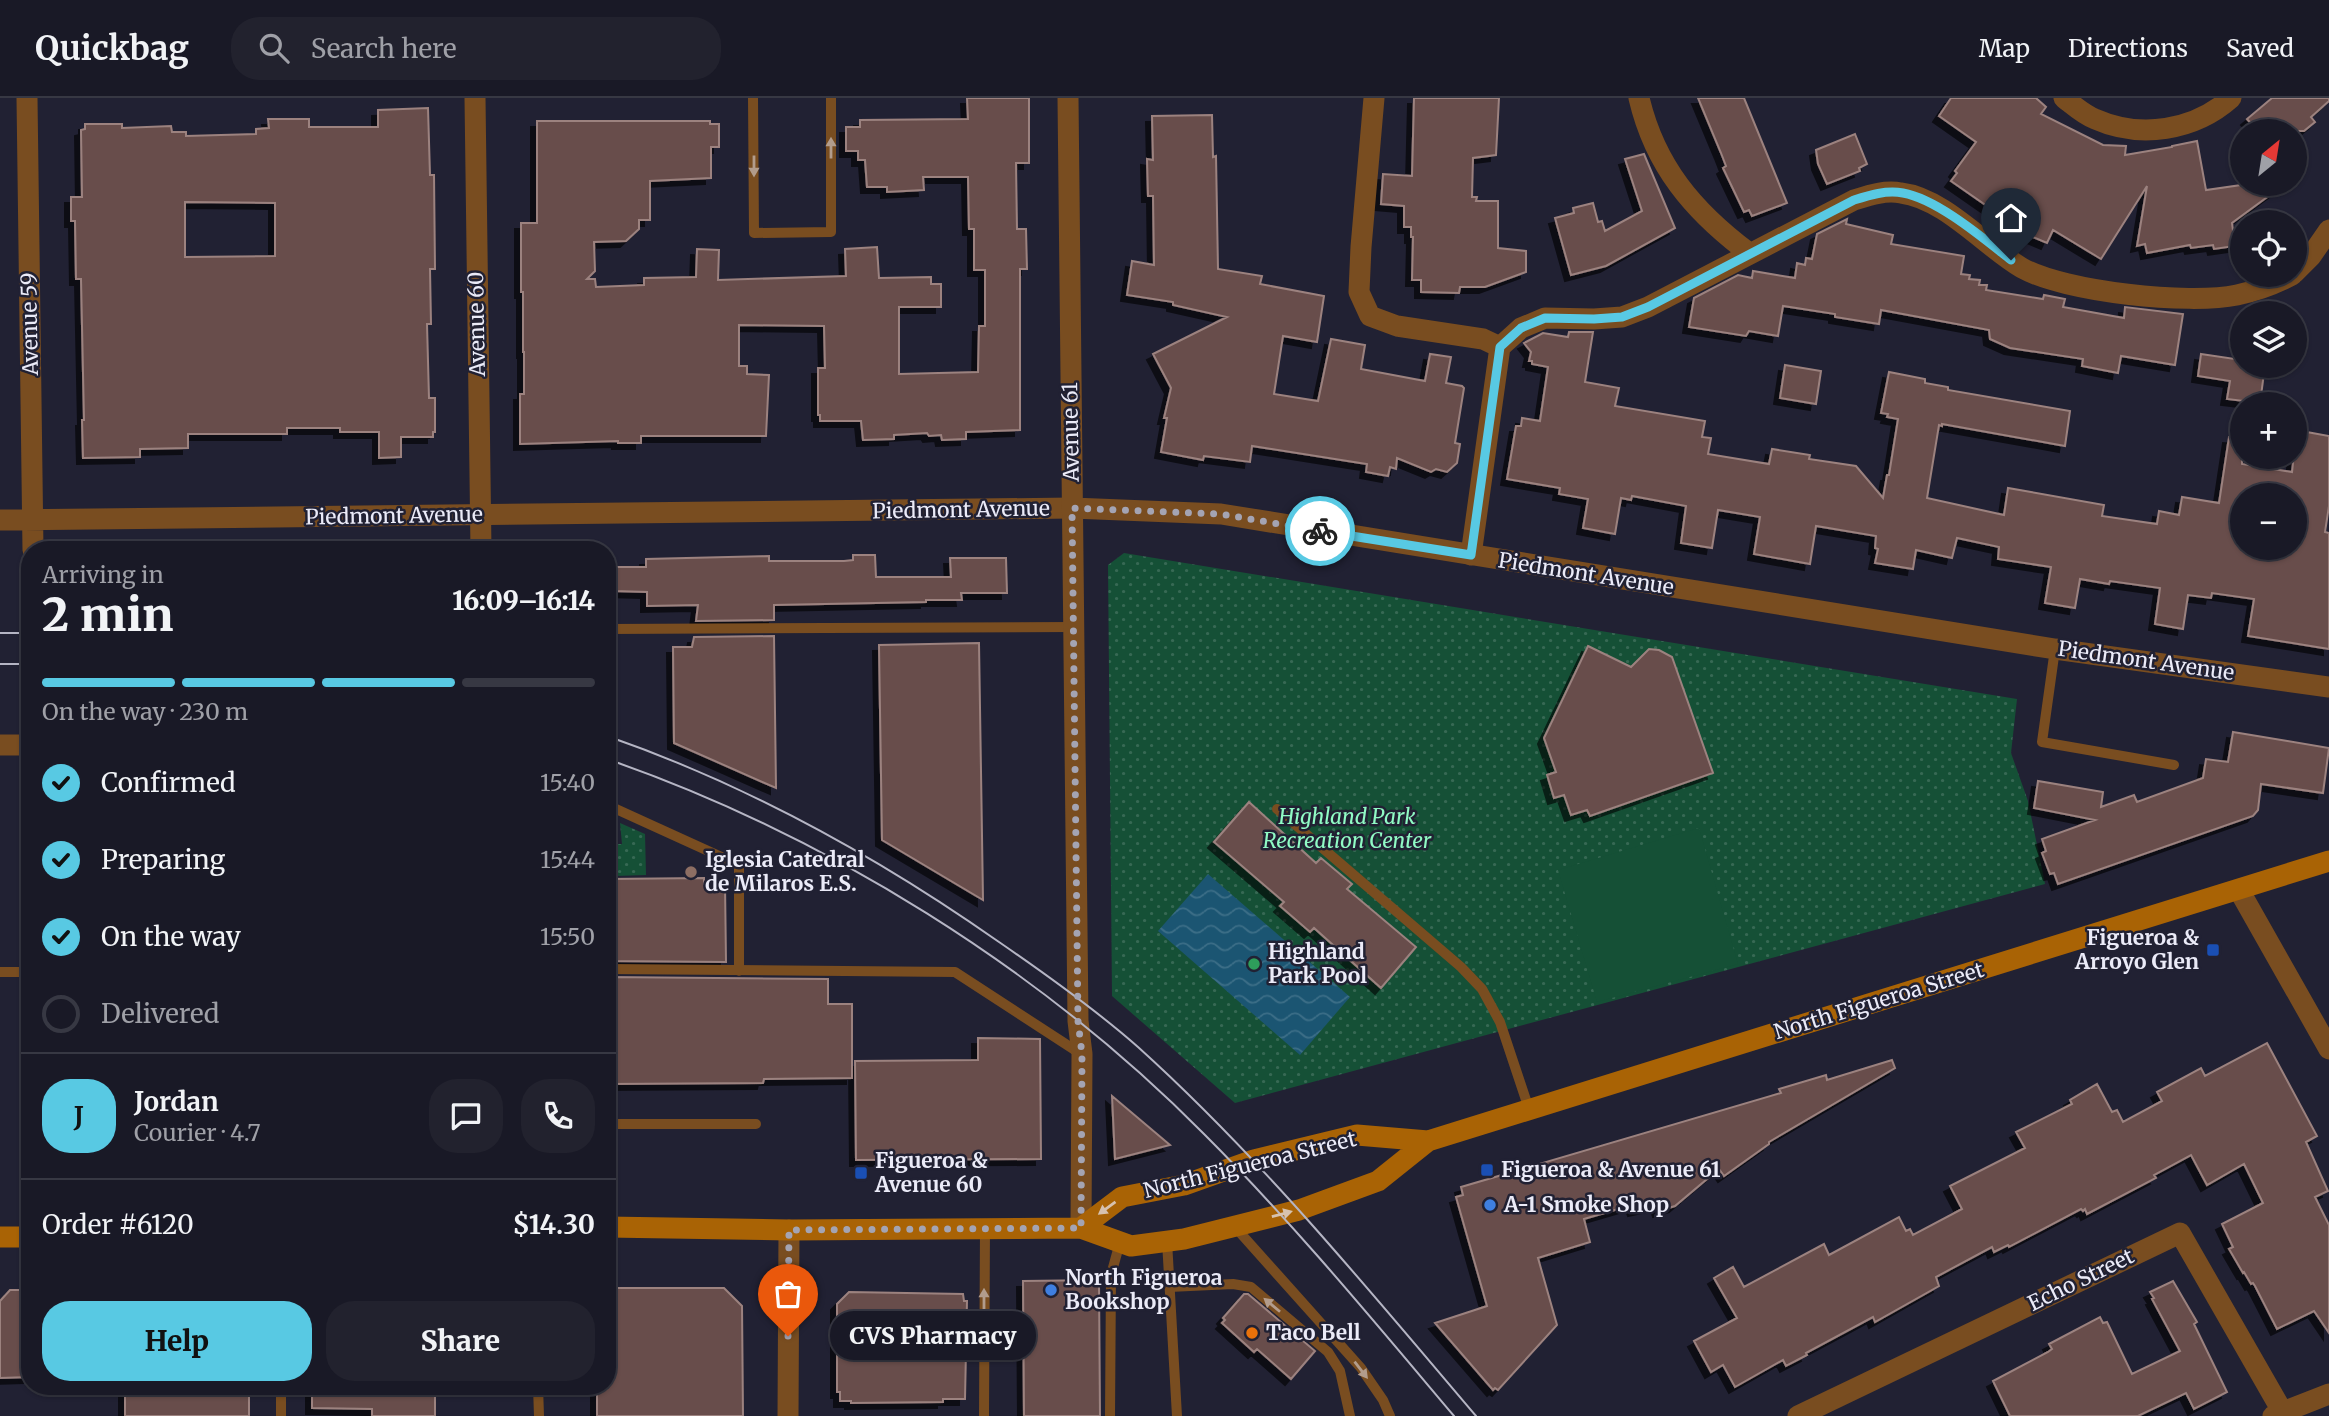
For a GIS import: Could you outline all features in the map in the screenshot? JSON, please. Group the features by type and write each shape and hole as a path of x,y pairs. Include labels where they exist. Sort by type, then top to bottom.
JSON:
{"main road":[{"name":"North Figueroa Street","path":"1081,1228 1122,1197 1184,1185 1254,1160 1357,1135 1428,1140 2329,862"},
{"name":"North Figueroa Street","path":"616,1227 789,1230 1081,1228 1131,1246 1235,1227 1299,1210 1378,1181 1428,1140"},
{"path":"0,1237 21,1237"}],"street":[{"name":"Avenue 59","path":"27,98 33,541"},
{"name":"Avenue 60","path":"475,98 481,541"},
{"name":"Avenue 61","path":"1068,98 1078,1021 1082,1054 1081,1228"},
{"path":"1374,98 1359,292 1370,316 1397,326 1483,339 1500,347"},
{"path":"1639,98 1645,122 1662,161 1684,194 1721,232 1749,253"},
{"path":"2064,98 2094,119 2138,131 2173,128 2219,109 2231,98"},
{"path":"1471,555 1500,347 1521,328 1545,318 1622,317 1648,307 1854,200 1877,193 1901,192 1922,198 2022,268 2070,286 2175,299 2236,296 2264,287"},
{"path":"2307,260 2329,230"},
{"name":"Piedmont Avenue","path":"0,520 1072,508 1221,514 2055,649 2329,687"},
{"path":"0,745 21,745"},
{"path":"2239,890 2329,1049"},
{"path":"788,1416 789,1230"},
{"name":"Echo Street","path":"1798,1416 2180,1233 2277,1413"},
{"path":"2277,1413 2308,1410 2329,1394"}],"lane":[{"path":"754,98 754,233 831,232 831,98"},
{"path":"616,629 1074,627"},
{"path":"2055,649 2042,742 2174,765"},
{"path":"616,809 739,865 739,971"},
{"path":"1277,809 1461,967 1482,989 1500,1022 1529,1109"},
{"path":"616,969 955,972 1082,1054"},
{"path":"0,972 21,972"},
{"path":"616,1124 756,1124"},
{"path":"1235,1227 1361,1368 1383,1400 1390,1416"},
{"path":"984,1416 985,1228"},
{"path":"1167,1241 1177,1416"},
{"path":"1110,1416 1111,1275 1120,1242"},
{"path":"1170,1287 1233,1284 1251,1287 1328,1352 1340,1371 1350,1416"},
{"path":"281,1395 281,1416"},
{"path":"538,1395 539,1416"}],"green space":[{"name":"Highland Park Recreation Center","path":"1124,553 2017,699 2011,753 2028,801 2045,884 1235,1103 1112,996 1108,565"},
{"path":"620,823 645,834 646,875 616,876 616,844 622,844"},
{"path":"1699,828 1738,964 1597,1002 1558,870"}],"water":[{"name":"Highland Park Pool","path":"1208,874 1350,997 1300,1055 1158,931"}],"building":[{"path":"967,98 1029,98 1029,163 1016,163 1017,229 1026,229 1027,269 1020,269 1020,430 966,432 966,439 942,440 941,435 929,436 927,433 894,435 894,439 863,440 861,421 820,421 818,368 825,368 824,326 739,325 739,366 747,366 747,374 769,375 766,436 641,436 641,443 618,441 520,444 520,394 524,394 521,223 537,223 537,121 710,121 710,124 719,124 719,147 711,147 711,178 650,181 650,220 639,220 639,229 626,241 594,242 595,271 587,279 595,279 596,287 644,285 644,278 696,277 697,249 719,250 718,280 846,276 845,249 877,247 879,278 931,277 931,284 941,284 941,307 899,307 899,374 978,372 979,326 985,326 985,270 974,270 974,229 969,229 968,177 923,177 924,190 887,192 887,187 867,187 865,160 858,160 858,151 846,151 846,127 860,127 860,120 968,119"},
{"path":"1414,98 1499,98 1496,155 1473,158 1472,197 1477,197 1476,201 1498,201 1498,248 1526,251 1526,272 1485,287 1460,287 1459,293 1421,292 1421,280 1412,280 1413,237 1411,227 1404,227 1404,206 1381,204 1383,174 1412,176"},
{"path":"1698,98 1744,98 1787,203 1752,216 1749,210 1744,212 1723,168 1726,166"},
{"path":"1951,98 2036,98 2046,107 2041,114 2103,145 2126,146 2125,155 2197,141 2206,190 2230,187 2230,196 2269,196 2250,210 2230,210 2230,247 2214,249 2213,245 2191,248 2190,245 2147,253 2145,244 2137,246 2147,186 2101,259 2053,230 2047,243 2002,224 2004,218 1951,181 1976,142 1939,116"},
{"path":"2272,98 2329,98 2311,117 2315,122 2307,129 2307,119 2247,119"},
{"path":"428,108 430,175 434,175 435,269 430,269 431,324 427,324 429,398 435,398 433,437 401,437 401,457 379,458 379,432 340,432 340,428 287,428 287,434 188,434 188,448 140,449 140,457 83,458 81,279 76,279 75,221 71,221 71,197 82,197 81,130 85,129 85,124 122,124 122,128 171,126 172,132 186,132 186,136 256,134 256,129 269,128 268,119 309,119 309,127 378,127 378,110","holes":["185,202 275,203 275,256 185,257"]},
{"path":"1212,115 1213,157 1216,156 1218,269 1262,276 1260,284 1324,296 1317,342 1283,336 1274,394 1318,401 1331,339 1365,345 1361,369 1425,381 1430,354 1451,357 1446,383 1464,388 1455,443 1460,444 1457,463 1447,472 1436,469 1431,472 1397,458 1396,469 1390,467 1388,476 1366,472 1367,464 1252,446 1250,462 1204,456 1203,460 1161,452 1167,418 1164,418 1171,388 1153,354 1227,317 1173,305 1173,302 1127,295 1132,261 1154,265 1153,196 1148,196 1147,159 1153,160 1152,116"},
{"path":"1855,134 1867,164 1859,168 1860,171 1827,184 1818,164 1816,150"},
{"path":"1644,154 1675,228 1606,266 1571,275 1555,218 1574,213 1573,208 1593,203 1598,222 1602,221 1605,231 1642,211 1625,159"},
{"path":"1847,219 1846,224 1893,235 1891,244 1964,256 1961,274 1970,275 1969,279 1980,280 1979,285 1987,285 1986,290 2043,299 2044,295 2065,299 2063,307 2124,318 2125,307 2183,314 2175,365 2121,356 2118,373 2082,366 2083,359 2010,348 1990,339 1989,330 1881,310 1879,324 1783,306 1778,336 1749,331 1746,336 1689,327 1694,298 1738,275 1752,278 1753,271 1795,278 1797,263 1805,265 1806,258 1812,259 1817,234"},
{"path":"1569,332 1593,332 1585,382 1619,388 1615,406 1705,421 1702,437 1711,438 1708,454 1769,464 1772,449 1810,455 1809,459 1856,466 1883,498 1898,419 1881,413 1889,372 1925,379 1925,383 1948,387 1948,390 2070,411 2065,446 1939,425 1927,498 2004,515 2008,488 2104,505 2102,516 2157,524 2159,511 2179,515 2182,497 2219,503 2229,437 2230,469 2292,472 2292,469 2307,469 2307,432 2329,436 2329,506 2325,532 2329,533 2329,649 2248,636 2254,599 2212,593 2211,598 2188,595 2183,629 2155,624 2160,588 2080,579 2075,608 2045,603 2051,567 1998,559 1999,547 1957,538 1952,558 1916,550 1913,569 1875,563 1878,549 1875,548 1876,536 1816,526 1810,564 1754,554 1760,517 1718,510 1712,548 1681,543 1686,506 1632,496 1631,500 1621,498 1615,534 1583,528 1588,499 1559,494 1560,488 1507,479 1516,426 1521,426 1522,418 1540,421 1548,367 1529,361 1531,352 1524,343 1543,333 1568,337"},
{"path":"2201,354 2230,358 2230,378 2263,378 2261,392 2230,392 2230,399 2227,399 2230,381 2198,376"},
{"path":"1785,365 1821,371 1816,404 1780,398"},
{"path":"853,555 875,555 876,577 951,577 950,558 1006,558 1007,593 961,593 962,600 926,602 774,605 774,620 696,621 698,605 647,606 647,592 616,591 616,567 646,567 646,559 769,556 769,561 853,560"},
{"path":"774,636 776,788 674,743 673,647 692,647 694,637"},
{"path":"979,643 983,900 882,840 879,645"},
{"path":"1588,646 1631,667 1649,649 1659,650 1672,657 1713,773 1590,816 1587,810 1571,815 1564,795 1554,798 1547,775 1556,772 1544,738"},
{"path":"2233,732 2329,748 2323,793 2261,784 2258,810 2253,816 2058,884 2054,873 2050,874 2042,853 2046,851 2042,839 2095,820 2034,808 2038,781 2103,792 2101,807 2134,795 2137,802 2203,778 2206,759 2228,762"},
{"path":"1249,802 1316,863 1321,858 1352,884 1347,889 1416,947 1381,988 1314,928 1310,932 1280,906 1284,902 1214,842"},
{"path":"704,878 704,884 725,883 726,962 616,961 616,879"},
{"path":"616,977 828,979 828,1004 852,1004 852,1078 764,1079 763,1083 616,1084"},
{"path":"978,1038 1040,1039 1041,1159 856,1160 855,1061 978,1060"},
{"path":"2267,1043 2317,1136 2306,1142 2328,1191 2315,1197 2329,1225 2329,1333 2314,1311 2277,1329 2255,1286 2243,1273 2229,1249 2233,1247 2222,1224 2263,1203 2244,1164 2207,1185 2191,1155 2154,1175 2156,1178 2087,1214 2085,1209 2081,1209 2009,1247 2008,1245 1994,1252 1992,1247 1936,1277 1939,1286 1875,1322 1873,1317 1786,1366 1783,1360 1735,1387 1723,1365 1711,1372 1694,1341 1737,1318 1714,1278 1733,1267 1744,1287 1824,1244 1829,1255 1899,1217 1906,1231 1910,1229 1913,1235 1962,1209 1950,1186 2025,1148 2016,1132 2072,1104 2070,1100 2097,1084 2112,1112 2117,1110 2123,1122 2162,1101 2157,1092 2201,1068 2205,1076"},
{"path":"1892,1060 1895,1068 1769,1142 1724,1176 1719,1169 1675,1206 1659,1211 1657,1205 1634,1210 1632,1205 1584,1219 1590,1242 1538,1258 1557,1325 1498,1390 1493,1390 1435,1323 1487,1306 1456,1197 1463,1195 1461,1187 1781,1093 1779,1089 1826,1075 1827,1080"},
{"path":"1112,1096 1170,1145 1115,1159"},
{"path":"1099,1280 1100,1416 1024,1416 1023,1281"},
{"path":"2173,1281 2197,1322 2194,1324 2227,1392 2194,1409 2186,1393 2138,1416 2010,1416 1993,1381 2048,1352 2052,1349 2049,1344 2100,1317 2103,1323 2107,1322 2132,1374 2180,1351 2150,1292"},
{"path":"616,1288 724,1288 742,1306 743,1416 597,1416 597,1395 616,1395"},
{"path":"10,1290 21,1290 21,1377 0,1378 0,1301"},
{"path":"849,1292 963,1294 964,1301 967,1301 965,1399 943,1399 943,1402 840,1401 840,1392 837,1392 837,1304"},
{"path":"1244,1294 1248,1294 1315,1351 1291,1379 1257,1349 1254,1352 1222,1323 1225,1320 1223,1318"},
{"path":"125,1395 249,1395 249,1416 125,1416"},
{"path":"312,1395 435,1395 435,1416 372,1416 372,1409 312,1408"}],"tram line":[{"path":"0,633 21,633"},
{"path":"0,664 21,664"},
{"path":"616,739 659,755 761,800 859,852 953,911 1088,1006 1184,1090 1271,1179 1476,1416"},
{"path":"616,762 689,790 770,826 849,868 926,913 1073,1016 1141,1074 1237,1168 1332,1272 1454,1416"}],"way so far":[{"path":"788,1336 789,1230 1081,1228 1082,1054 1078,1021 1072,508 1221,514 1320,531"}],"place":[{"name":"Iglesia Catedral de Milaros E.S.","path":"691,872"},
{"name":"Figueroa & Arroyo Glen","path":"2213,950"},
{"name":"Highland Park Pool","path":"1254,964"},
{"name":"Figueroa & Avenue 61","path":"1487,1170"},
{"name":"Figueroa & Avenue 60","path":"861,1173"},
{"name":"A-1 Smoke Shop","path":"1490,1205"},
{"name":"North Figueroa Bookshop","path":"1051,1290"},
{"name":"Taco Bell","path":"1252,1333"},
{"name":"CVS Pharmacy","path":"788,1336"}],"route":[{"path":"1320,531 1471,555 1500,347 1521,328 1545,318 1622,317 1648,307 1854,200 1877,193 1901,192 1922,198 2011,260"}]}
